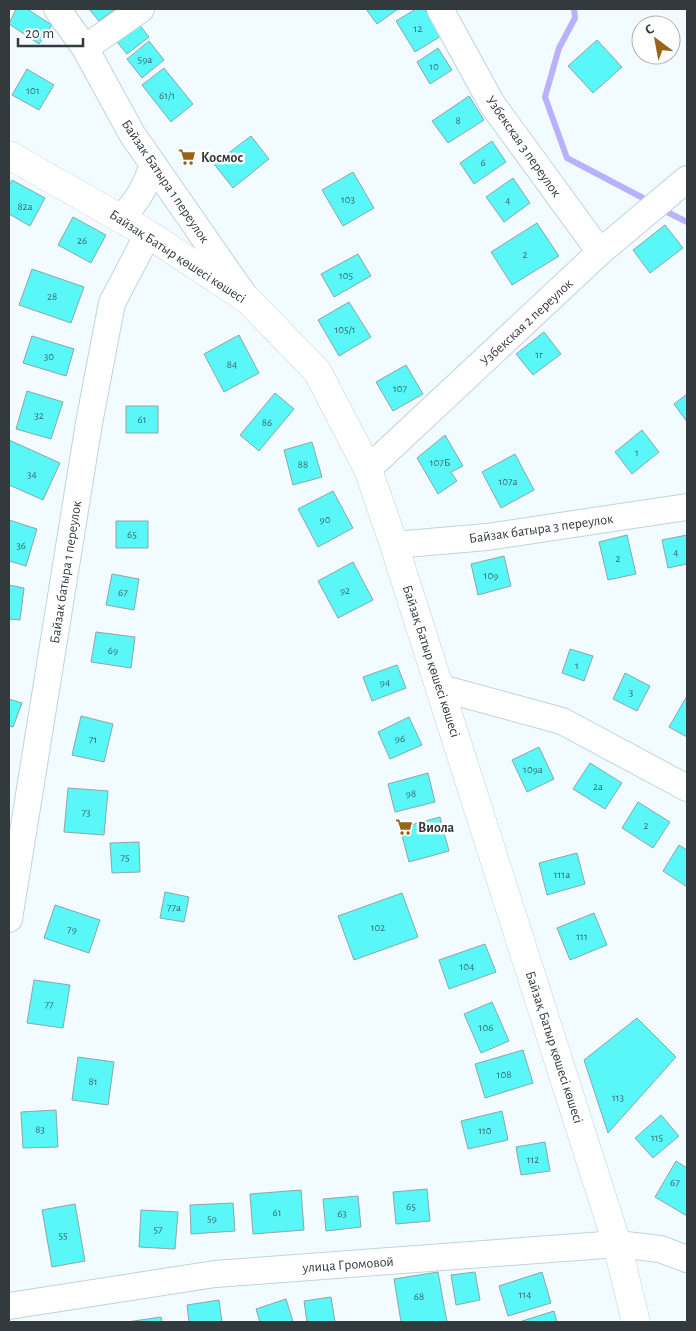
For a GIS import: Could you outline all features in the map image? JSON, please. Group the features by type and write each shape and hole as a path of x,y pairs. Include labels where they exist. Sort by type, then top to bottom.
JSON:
{"main road":[{"name":"Байзақ Батыр қөшесі көшесі","path":"9,155 148,234 248,300 317,370 368,469 394,545 617,1244 636,1322"}],"street":[{"name":"Байзак Батыра 1 переулок","path":"57,9 85,48 132,134 248,300"},
{"path":"85,48 141,9"},
{"name":"Узбекская 3 переулок","path":"440,9 492,104 600,252"},
{"path":"120,218 134,206 144,191 153,165"},
{"name":"Узбекская 2 переулок","path":"368,469 600,252 687,179"},
{"name":"Байзак батыра 1 переулок","path":"9,919 89,423 112,303 148,234"},
{"name":"Байзак батыра 3 переулок","path":"394,545 487,538 687,507"},
{"path":"441,688 562,721 687,788"},
{"name":"улица Громовой","path":"9,1306 215,1274 617,1244 660,1249 687,1259"}],"building":[{"path":"16,9 27,9 52,25 39,44 9,24"},
{"path":"89,9 115,9 99,21"},
{"path":"366,9 398,9 377,24"},
{"path":"416,9 425,9 441,36 415,52 396,21"},
{"path":"134,18 149,37 127,54 112,36"},
{"path":"597,40 622,67 593,93 568,66"},
{"path":"149,41 164,60 142,78 127,59"},
{"path":"438,48 452,70 430,84 417,62"},
{"path":"164,68 193,104 171,122 142,85"},
{"path":"27,69 54,85 39,110 12,95"},
{"path":"469,96 484,120 448,143 432,121"},
{"path":"251,136 269,159 233,188 214,164"},
{"path":"492,141 506,162 474,184 460,163"},
{"path":"353,172 374,208 343,226 322,190"},
{"path":"513,178 530,203 504,222 486,197"},
{"path":"12,180 45,198 30,226 9,214 9,186"},
{"path":"73,217 106,235 91,263 58,245"},
{"path":"537,223 559,256 512,285 491,252"},
{"path":"665,225 683,248 650,273 633,250"},
{"path":"358,254 371,276 334,297 321,274"},
{"path":"32,269 84,287 71,323 19,305"},
{"path":"349,302 371,337 339,356 318,320"},
{"path":"544,332 561,354 533,375 516,354"},
{"path":"239,335 259,373 224,392 204,354"},
{"path":"32,336 74,349 66,376 23,363"},
{"path":"406,365 423,394 393,411 376,382"},
{"path":"27,391 63,402 51,439 16,429"},
{"path":"275,393 294,409 259,451 240,435"},
{"path":"687,394 687,422 674,404"},
{"path":"126,406 158,406 158,433 126,433"},
{"path":"642,430 659,452 632,474 615,452"},
{"path":"445,435 463,466 451,472 457,481 438,494 417,458"},
{"path":"9,440 60,463 43,500 9,485"},
{"path":"312,442 322,477 293,485 284,450"},
{"path":"515,454 534,490 501,508 482,472"},
{"path":"333,491 353,528 318,547 298,509"},
{"path":"9,520 37,529 26,566 9,561"},
{"path":"116,521 148,521 148,548 116,548"},
{"path":"627,535 636,574 608,580 599,542"},
{"path":"687,535 687,564 668,568 662,540"},
{"path":"504,556 511,586 478,595 471,564"},
{"path":"353,562 373,600 338,618 318,581"},
{"path":"112,574 139,579 134,610 106,605"},
{"path":"9,585 24,588 20,620 9,619"},
{"path":"96,632 135,637 131,668 91,662"},
{"path":"570,649 593,656 584,681 562,673"},
{"path":"397,665 406,688 372,701 363,677"},
{"path":"625,673 650,686 637,711 613,699"},
{"path":"687,696 687,737 669,727"},
{"path":"9,699 22,703 13,727 9,726"},
{"path":"81,716 113,724 104,762 72,755"},
{"path":"409,717 422,745 390,759 378,732"},
{"path":"539,747 554,779 527,792 512,760"},
{"path":"590,763 622,783 605,809 573,789"},
{"path":"428,773 435,802 395,812 388,784"},
{"path":"68,788 108,791 104,835 64,832"},
{"path":"638,802 670,822 653,848 622,828"},
{"path":"440,817 449,851 409,862 400,828"},
{"path":"139,842 140,872 112,873 110,843"},
{"path":"679,845 687,850 687,887 663,871"},
{"path":"577,853 585,884 547,895 539,863"},
{"path":"165,892 189,897 184,922 160,918"},
{"path":"402,893 418,937 354,960 338,916"},
{"path":"55,905 100,920 89,953 44,938"},
{"path":"594,913 607,945 570,960 557,928"},
{"path":"485,944 496,972 449,989 439,960"},
{"path":"34,980 70,985 63,1028 27,1023"},
{"path":"492,1002 509,1041 481,1053 464,1014"},
{"path":"637,1018 676,1057 608,1133 584,1060"},
{"path":"523,1050 533,1083 485,1098 475,1064"},
{"path":"78,1057 114,1062 108,1105 72,1100"},
{"path":"56,1110 58,1147 23,1148 21,1112"},
{"path":"502,1111 508,1140 468,1149 461,1121"},
{"path":"661,1115 679,1136 653,1158 635,1138"},
{"path":"545,1142 550,1171 521,1175 516,1147"},
{"path":"676,1161 687,1168 687,1216 655,1197"},
{"path":"427,1189 430,1221 396,1224 393,1192"},
{"path":"301,1190 304,1230 253,1234 250,1194"},
{"path":"358,1196 361,1227 326,1231 323,1199"},
{"path":"233,1203 235,1231 191,1234 190,1205"},
{"path":"75,1204 85,1261 52,1267 42,1210"},
{"path":"141,1210 178,1212 175,1249 139,1247"},
{"path":"438,1272 447,1322 401,1322 394,1279"},
{"path":"475,1272 480,1300 456,1305 451,1275"},
{"path":"542,1272 551,1303 508,1316 499,1286"},
{"path":"331,1297 335,1322 307,1322 304,1301"},
{"path":"286,1299 293,1322 260,1322 256,1309"},
{"path":"219,1300 222,1322 189,1322 187,1305"},
{"path":"554,1311 557,1322 519,1322"},
{"path":"161,1317 162,1322 127,1322"}],"waterway":[{"path":"574,9 575,18 559,48 545,97 567,158 643,198"},
{"path":"663,210 687,222"}],"place":[{"name":"Космос","path":"187,157"},
{"name":"Виола","path":"404,827"}]}
